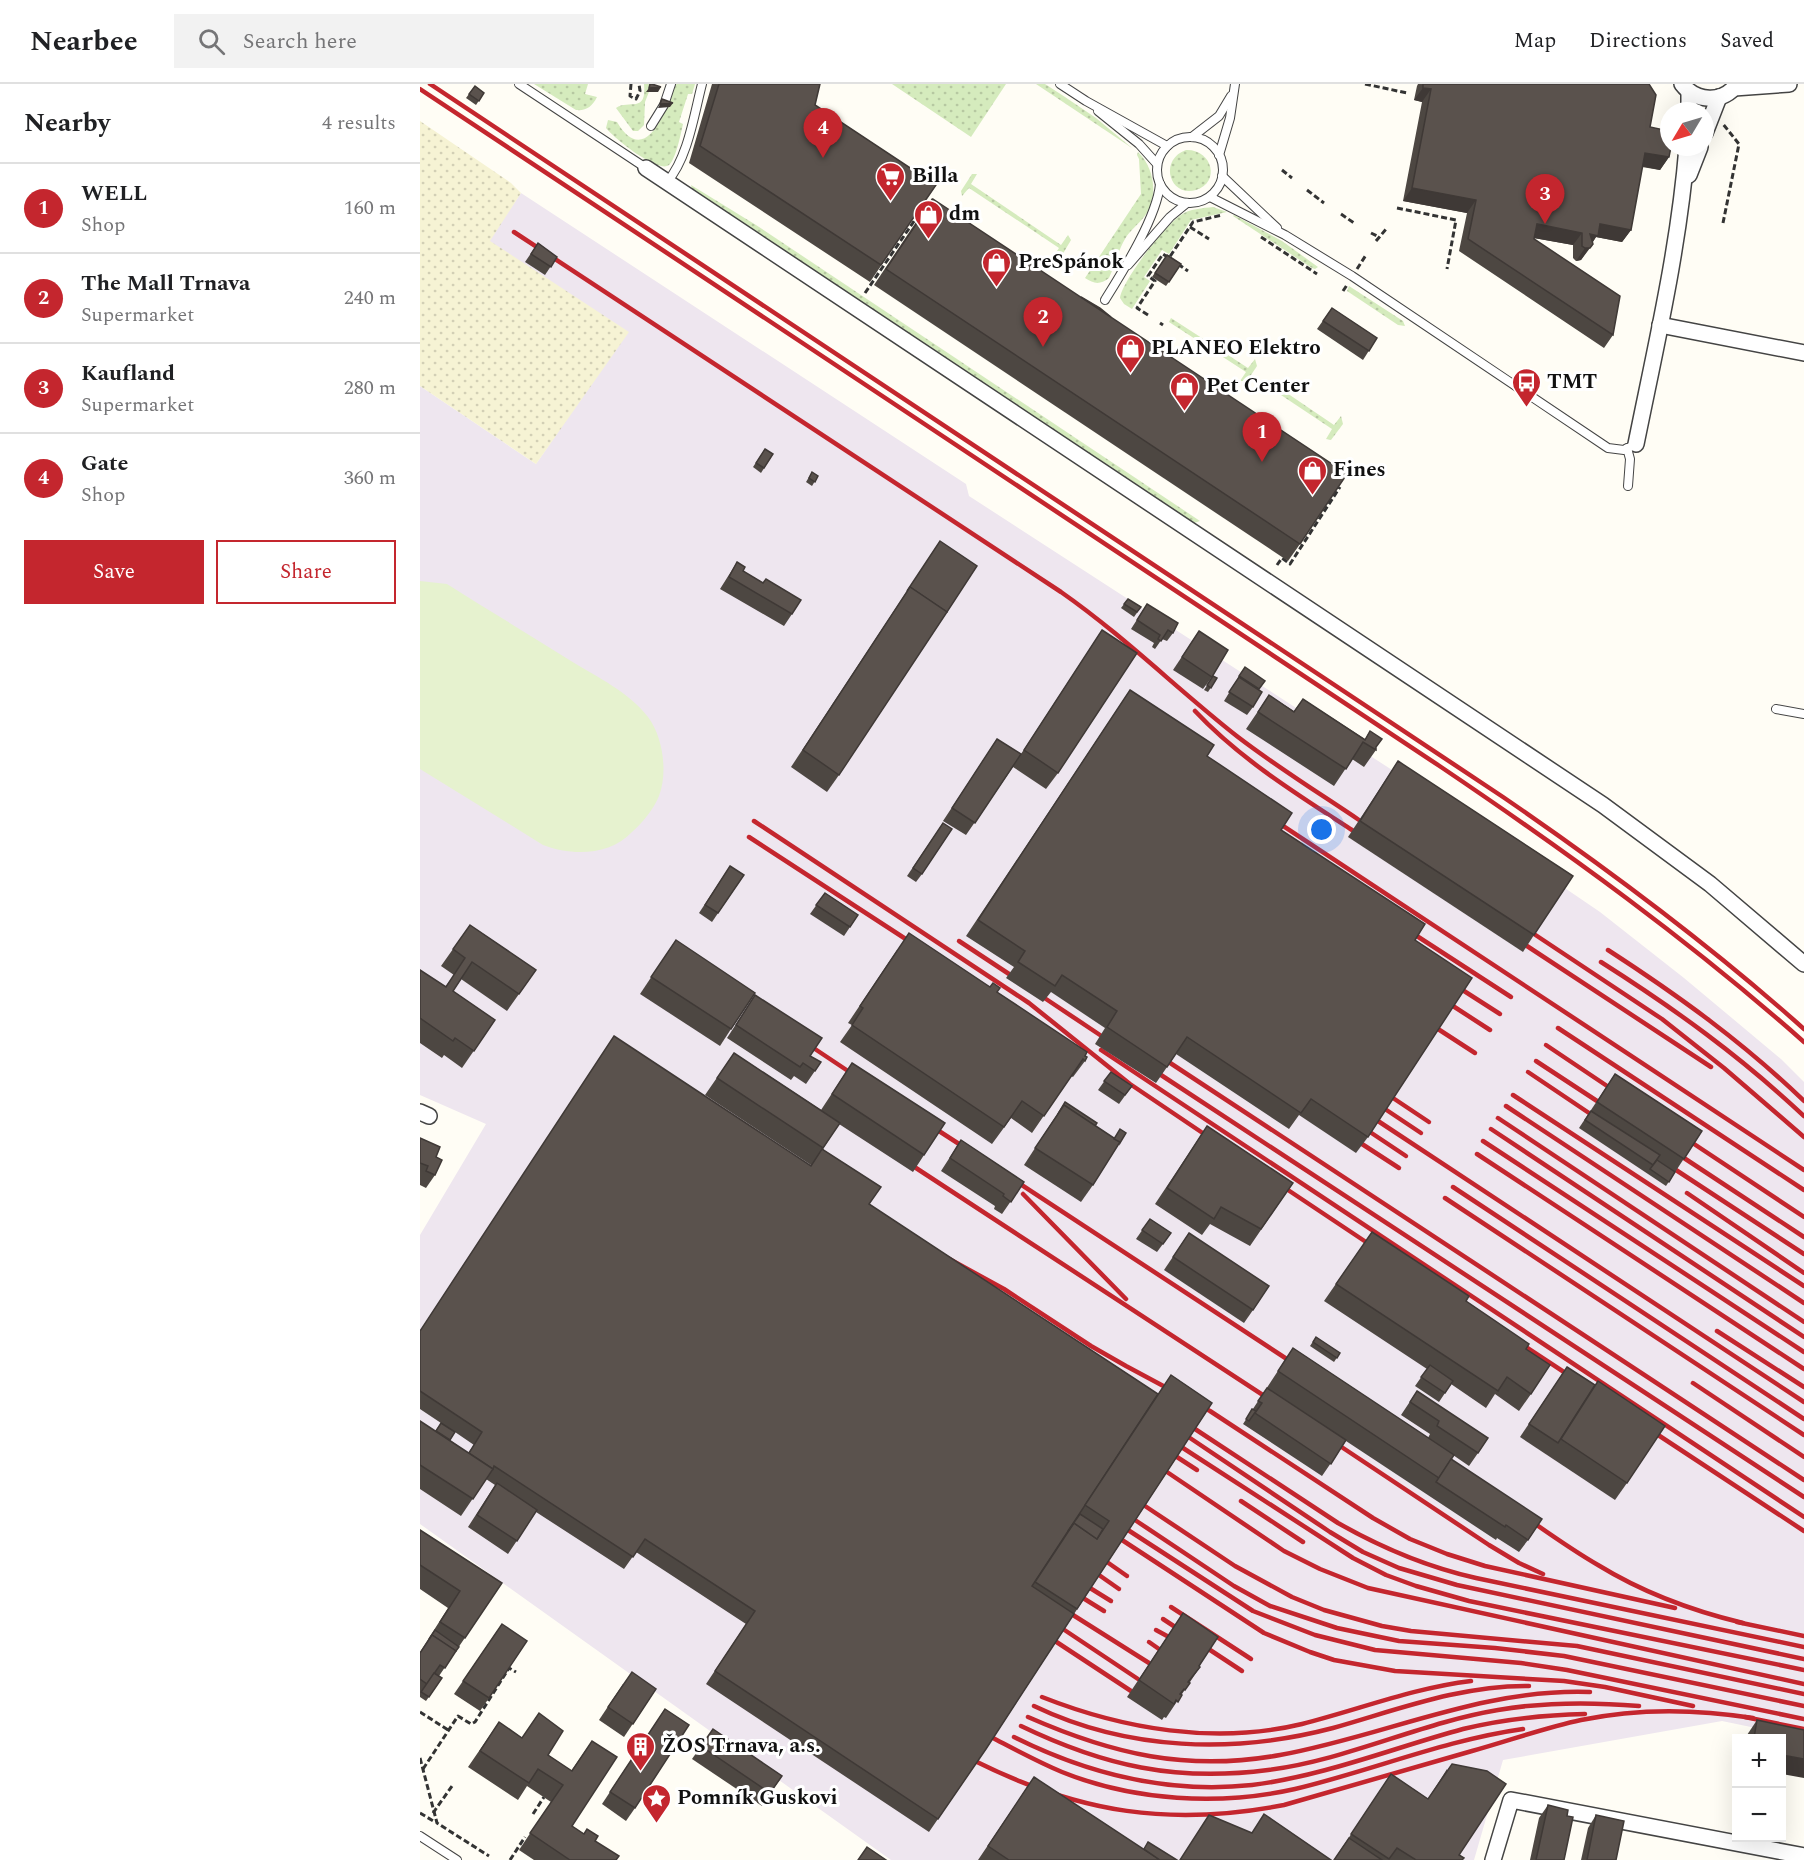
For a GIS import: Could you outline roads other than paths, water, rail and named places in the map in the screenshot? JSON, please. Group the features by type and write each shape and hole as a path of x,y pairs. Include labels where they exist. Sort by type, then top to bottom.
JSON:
{"street":[{"path":"1685,88 1706,99 1719,97 1735,86 1789,84"},
{"path":"1714,110 1719,97"},
{"path":"1632,446 1670,281 1683,192 1685,156"},
{"path":"1683,192 1697,156"},
{"path":"646,168 1603,805 1710,884 1804,963"},
{"path":"1660,325 1804,353"},
{"path":"1493,1860 1511,1800 1804,1856"}],"lane":[{"path":"519,84 646,168"},
{"path":"651,126 664,105 671,84"},
{"path":"667,182 682,158 702,84"},
{"path":"1060,84 1167,146"},
{"path":"1219,155 1230,118 1235,84"},
{"path":"1192,137 1208,143 1219,155 1222,176 1219,186 1210,196 1197,202 1187,203 1174,200 1160,184 1157,164 1161,154 1167,146 1179,139 1192,137 1219,116 1232,94"},
{"path":"1086,101 1139,144 1157,164"},
{"path":"1222,176 1285,235"},
{"path":"1105,300 1122,273 1156,205 1160,184"},
{"path":"1210,196 1285,235 1362,283 1608,448 1624,450 1632,446"},
{"path":"1122,273 1170,217 1187,203"},
{"path":"1628,486 1632,446"},
{"path":"1776,708 1804,714"},
{"path":"420,1836 457,1860"}],"railway":[{"path":"430,84 1503,797 1657,908 1732,967 1804,1029"},
{"path":"420,89 1488,799 1627,898 1717,968 1804,1042"},
{"path":"514,232 1061,592 1107,627 1238,737 1359,820"},
{"path":"1195,711 1250,761 1352,830"},
{"path":"1271,818 1804,1170"},
{"path":"754,821 1029,1003 1130,1084 1216,1142"},
{"path":"749,837 918,947"},
{"path":"1403,927 1511,997"},
{"path":"1534,934 1662,1019 1724,1068 1804,1137"},
{"path":"959,941 1009,974"},
{"path":"1527,946 1711,1067"},
{"path":"1608,950 1710,1021 1758,1059 1804,1101"},
{"path":"1601,962 1706,1034 1756,1073 1804,1116"},
{"path":"1450,982 1500,1014"},
{"path":"1046,999 1100,1035"},
{"path":"1453,1006 1490,1030"},
{"path":"1558,1028 1804,1190"},
{"path":"1438,1029 1475,1053"},
{"path":"800,1039 860,1079"},
{"path":"1546,1045 1622,1096"},
{"path":"1101,1050 1804,1517"},
{"path":"1155,1053 1804,1480"},
{"path":"1536,1061 1597,1101"},
{"path":"1528,1072 1589,1113"},
{"path":"1161,1075 1804,1497"},
{"path":"1513,1095 1804,1286"},
{"path":"1393,1098 1429,1122"},
{"path":"1506,1106 1804,1303"},
{"path":"1385,1109 1421,1133"},
{"path":"1498,1118 1804,1322"},
{"path":"1378,1121 1804,1402"},
{"path":"925,1122 973,1153"},
{"path":"1491,1129 1804,1337"},
{"path":"1370,1132 1406,1156"},
{"path":"1679,1134 1804,1217"},
{"path":"1483,1141 1804,1352"},
{"path":"1362,1144 1399,1168"},
{"path":"1477,1154 1804,1369"},
{"path":"1684,1158 1804,1237"},
{"path":"916,1168 1275,1403"},
{"path":"1676,1170 1804,1254"},
{"path":"1008,1176 1299,1367"},
{"path":"1273,1180 1378,1250"},
{"path":"1453,1187 1804,1419"},
{"path":"1687,1193 1804,1273"},
{"path":"1023,1194 1126,1299"},
{"path":"1445,1198 1804,1435"},
{"path":"942,1255 1004,1289 1091,1346 1210,1411 1373,1518 1410,1539 1485,1566 1675,1608"},
{"path":"1717,1331 1804,1387"},
{"path":"1514,1339 1576,1380"},
{"path":"1693,1383 1804,1457"},
{"path":"1646,1427 1804,1531"},
{"path":"1195,1429 1338,1523 1371,1541 1422,1562 1458,1574 1804,1647"},
{"path":"1190,1438 1330,1532 1363,1552 1399,1568 1457,1585 1804,1659"},
{"path":"1328,1438 1489,1545 1543,1574"},
{"path":"1183,1448 1353,1558 1386,1575 1416,1586 1469,1601 1804,1670"},
{"path":"1177,1457 1197,1470"},
{"path":"1167,1472 1284,1551 1320,1569 1368,1588 1804,1684"},
{"path":"1241,1501 1303,1542"},
{"path":"1145,1506 1235,1566 1292,1597 1324,1610 1382,1626 1411,1631 1577,1646 1804,1694"},
{"path":"1524,1516 1579,1553 1632,1584 1705,1613 1743,1623"},
{"path":"1135,1520 1234,1586 1270,1606 1337,1628 1399,1641 1564,1656 1804,1706"},
{"path":"1128,1530 1253,1611 1315,1635 1375,1650 1521,1663 1567,1670 1804,1719"},
{"path":"1122,1540 1264,1633 1334,1660 1395,1671 1564,1681 1605,1687 1693,1706"},
{"path":"1107,1562 1127,1576"},
{"path":"1099,1575 1119,1589"},
{"path":"1090,1588 1111,1601"},
{"path":"1083,1598 1104,1611"},
{"path":"1171,1607 1251,1659"},
{"path":"1073,1615 1149,1663"},
{"path":"1163,1619 1242,1671"},
{"path":"1737,1622 1804,1636"},
{"path":"1063,1629 1138,1679"},
{"path":"1156,1630 1167,1636"},
{"path":"1055,1641 1131,1691"},
{"path":"1149,1642 1159,1649"},
{"path":"1042,1697 1105,1718 1137,1725 1203,1733 1236,1733 1302,1724 1407,1694 1471,1681"},
{"path":"1034,1706 1070,1721 1144,1740 1182,1744 1220,1744 1258,1742 1296,1736 1454,1694 1529,1686"},
{"path":"1028,1717 1120,1750 1182,1760 1246,1760 1319,1747 1472,1705 1510,1697 1590,1692"},
{"path":"1021,1726 1082,1751 1141,1768 1202,1774 1234,1773 1297,1765 1355,1750 1440,1723 1498,1710 1533,1705 1568,1704 1639,1706"},
{"path":"977,1762 1015,1779 1090,1804 1164,1815 1203,1815 1243,1812 1284,1805 1553,1727 1602,1716 1667,1711 1753,1718"},
{"path":"1014,1737 1100,1771 1159,1784 1221,1787 1252,1785 1306,1775 1463,1729 1524,1718 1585,1714"},
{"path":"1745,1717 1804,1729"},
{"path":"993,1738 1053,1768 1090,1782 1147,1795 1207,1799 1237,1798 1295,1789 1465,1740 1523,1729"}],"place":[{"name":"Gate","path":"823,158"},
{"name":"Billa","path":"891,202"},
{"name":"Kaufland","path":"1545,224"},
{"name":"dm","path":"928,240"},
{"name":"PreSpánok","path":"997,288"},
{"name":"The Mall Trnava","path":"1043,347"},
{"name":"PLANEO Elektro","path":"1130,374"},
{"name":"TMT","path":"1526,408"},
{"name":"Pet Center","path":"1185,412"},
{"name":"WELL","path":"1262,462"},
{"name":"Fines","path":"1312,496"},
{"name":"ŽOS Trnava, a.s.","path":"641,1772"},
{"name":"Pomník Guskovi","path":"656,1824"}]}
